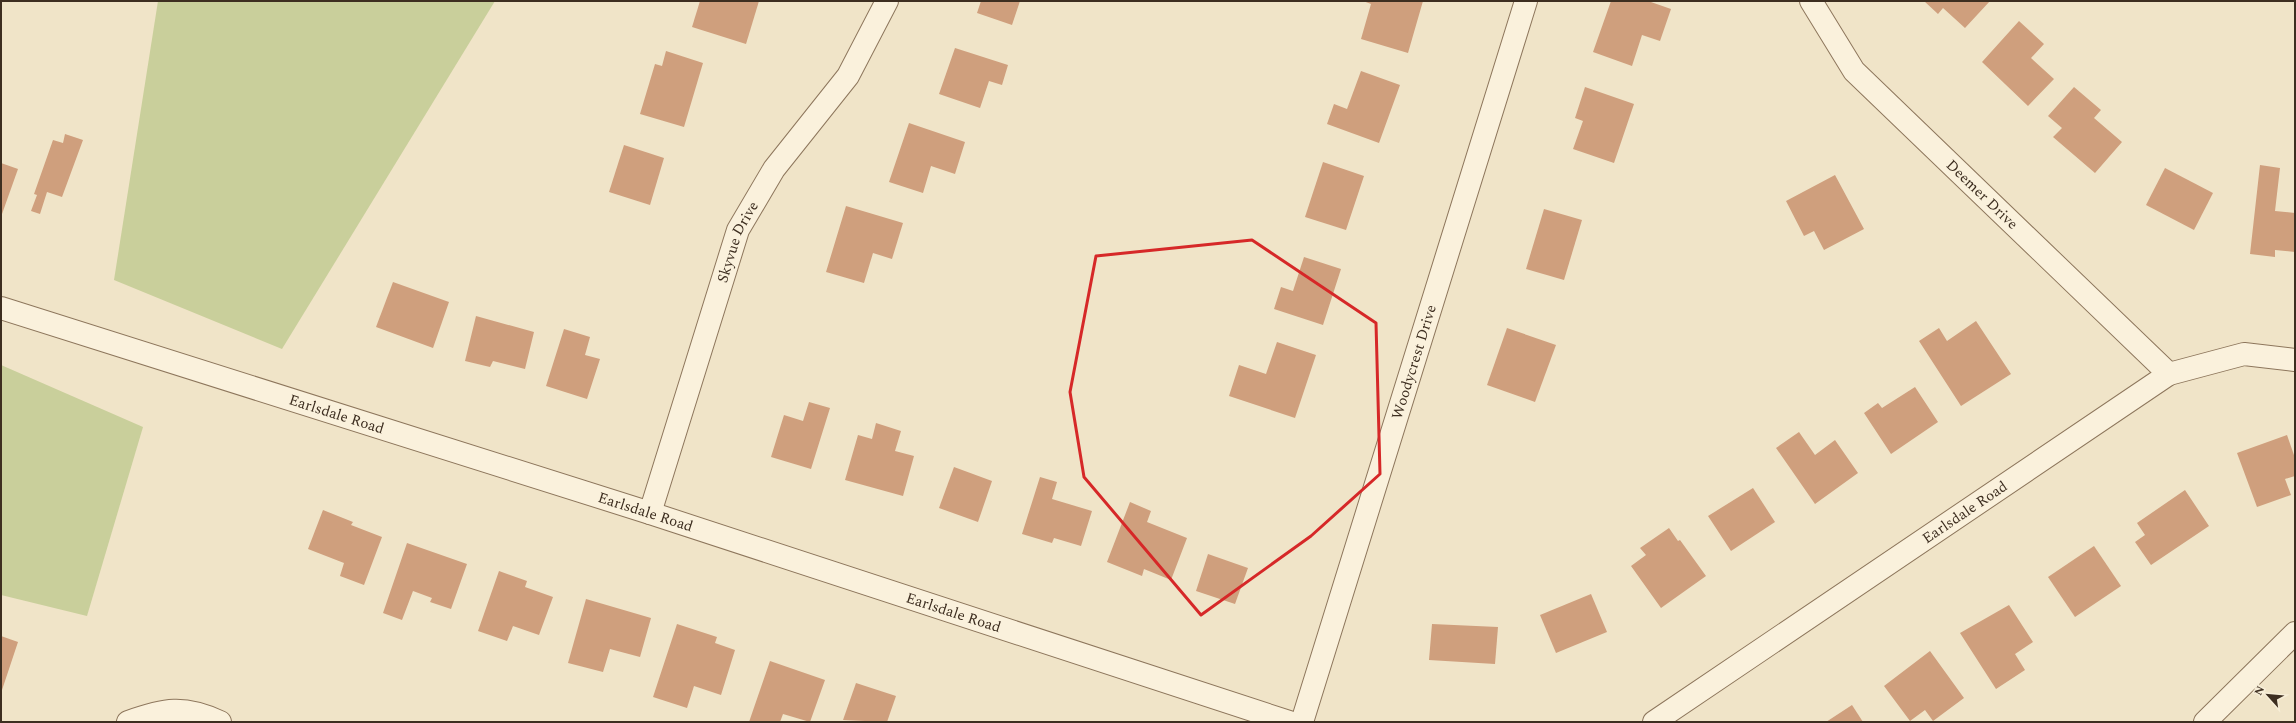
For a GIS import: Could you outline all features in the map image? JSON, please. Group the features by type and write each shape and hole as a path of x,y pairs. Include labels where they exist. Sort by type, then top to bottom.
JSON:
{"street":[{"name":"Skyvue Drive","path":"650,513 738,230 774,169 848,76 887,1"},
{"name":"Woodycrest Drive","path":"1302,722 1526,1"},
{"name":"Deemer Drive","path":"1811,1 1854,71 2169,374"},
{"name":"Earlsdale Road","path":"1,308 650,513 1289,722"},
{"name":"Earlsdale Road","path":"1654,722 2169,374 2244,354 2295,360"},
{"path":"2205,722 2295,633"},
{"path":"128,722 157,711 178,709 202,713 220,722"}],"highlighted area":[{"path":"1252,240 1376,323 1380,474 1311,536 1201,615 1084,477 1070,392 1096,256"}],"green space":[{"path":"158,1 495,1 282,349 114,280"},
{"path":"1,365 143,427 87,616 1,595"}],"building":[{"path":"700,1 759,1 746,44 692,27"},
{"path":"981,1 1020,1 1012,25 977,13"},
{"path":"1363,1 1423,1 1408,53 1361,39 1371,4"},
{"path":"1611,1 1648,1 1671,9 1660,41 1642,35 1632,66 1593,52"},
{"path":"1924,1 1990,1 1965,28 1943,8 1938,14"},
{"path":"2019,21 2044,44 2031,58 2054,79 2028,106 1982,62"},
{"path":"955,48 1008,65 1002,85 989,81 980,108 939,94"},
{"path":"666,51 703,63 684,127 640,114 655,64 662,66"},
{"path":"1361,71 1400,85 1379,143 1327,124 1334,104 1347,109"},
{"path":"1585,87 1634,104 1614,163 1573,149 1583,121 1575,118"},
{"path":"2074,87 2101,110 2094,118 2122,142 2095,173 2053,137 2062,128 2048,116"},
{"path":"909,123 965,142 955,174 931,166 923,193 889,182"},
{"path":"65,134 83,140 62,197 47,192 40,214 31,211 37,195 34,194 53,140 63,143"},
{"path":"624,145 664,158 650,205 609,192"},
{"path":"1323,162 1364,176 1346,230 1305,217"},
{"path":"1,163 18,169 2,214 1,214"},
{"path":"2260,165 2280,168 2275,211 2295,213 2295,252 2275,250 2275,257 2250,254"},
{"path":"2165,168 2213,193 2194,230 2146,205"},
{"path":"1835,175 1864,229 1824,250 1814,231 1804,236 1786,201"},
{"path":"846,206 903,223 892,259 873,253 864,283 826,272"},
{"path":"1544,209 1582,220 1564,280 1526,269"},
{"path":"1304,257 1341,269 1323,325 1274,309 1281,287 1293,291"},
{"path":"393,282 449,302 433,348 376,327"},
{"path":"476,316 534,332 525,369 493,361 490,367 465,361"},
{"path":"1976,321 2011,374 1961,406 1919,341 1939,328 1947,341"},
{"path":"1507,328 1556,345 1535,402 1487,385"},
{"path":"564,329 590,337 585,355 600,359 587,399 546,386"},
{"path":"1277,342 1316,355 1295,418 1229,396 1239,365 1266,374"},
{"path":"1915,387 1938,422 1891,454 1864,413 1878,403 1882,408"},
{"path":"809,402 830,408 811,469 771,457 784,415 803,421"},
{"path":"876,423 901,431 895,451 914,456 903,496 845,480 858,435 872,439"},
{"path":"1799,432 1815,455 1835,440 1858,473 1815,504 1776,448"},
{"path":"2287,435 2295,458 2295,476 2285,479 2291,495 2257,507 2237,453"},
{"path":"954,467 992,481 978,522 939,508"},
{"path":"1040,477 1057,482 1052,499 1092,511 1081,546 1054,538 1052,543 1022,534"},
{"path":"1753,488 1775,522 1731,551 1708,516"},
{"path":"2185,490 2209,526 2151,565 2135,542 2145,535 2137,523"},
{"path":"1130,502 1151,511 1147,522 1187,538 1171,580 1144,569 1142,576 1107,562"},
{"path":"323,510 353,522 351,525 382,537 364,585 340,576 344,563 308,549"},
{"path":"1669,528 1678,541 1680,540 1706,576 1661,608 1631,566 1646,555 1640,548"},
{"path":"407,543 467,564 451,609 430,602 432,598 413,591 402,620 383,613"},
{"path":"2094,546 2121,586 2075,617 2048,577"},
{"path":"1208,554 1248,568 1235,604 1196,591"},
{"path":"499,571 527,581 525,587 553,597 539,635 513,626 507,641 478,631"},
{"path":"1591,594 1607,632 1556,653 1540,615"},
{"path":"586,599 651,618 640,657 610,649 603,672 568,663"},
{"path":"2009,605 2033,642 2015,654 2025,670 1996,689 1960,633"},
{"path":"677,624 717,637 715,643 735,650 721,695 694,686 687,708 653,697"},
{"path":"1432,624 1498,627 1495,664 1429,660"},
{"path":"1,636 18,642 1,693"},
{"path":"1930,651 1964,698 1933,721 1925,710 1910,721 1884,686"},
{"path":"770,661 825,680 810,722 783,714 780,722 749,722"},
{"path":"856,683 896,696 887,722 843,720"},
{"path":"1852,705 1863,722 1826,722"}]}
